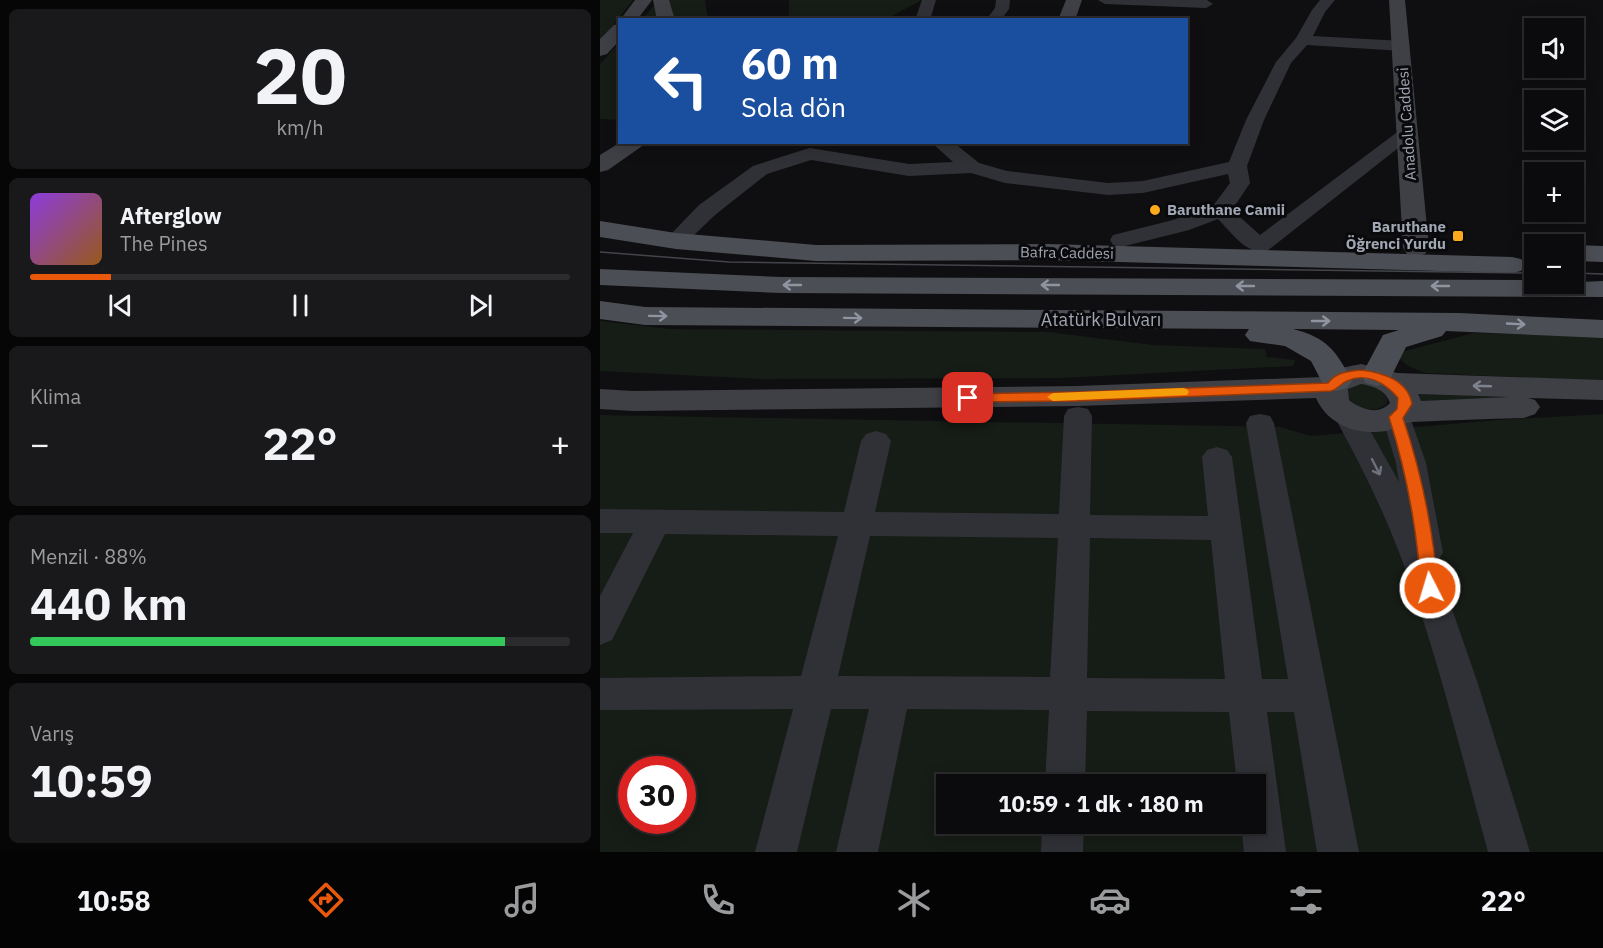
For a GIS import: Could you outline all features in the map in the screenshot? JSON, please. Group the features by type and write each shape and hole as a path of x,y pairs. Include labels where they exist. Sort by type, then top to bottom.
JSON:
{"main road":[{"path":"630,18 644,0"},
{"path":"661,0 666,18"},
{"path":"1067,18 1074,0"},
{"name":"Anadolu Caddesi","path":"1398,0 1416,248"},
{"path":"600,50 618,31"},
{"path":"600,165 635,144"},
{"name":"Bafra Caddesi","path":"600,223 682,233 819,244 1049,239 1524,252"},
{"name":"Bafra Caddesi","path":"600,229 676,241 816,253 1060,252 1524,266"},
{"path":"1584,253 1603,254"},
{"path":"1584,267 1603,268"},
{"name":"Atatürk Bulvarı","path":"600,277 782,285 1603,289"},
{"name":"Atatürk Bulvarı","path":"600,310 645,316 1459,322 1603,329"},
{"path":"1073,320 1292,338 1323,355 1334,384 1330,394 1332,402 1348,416 1373,422 1392,397 1394,341 1459,322"},
{"path":"600,399 633,401 1077,396 1334,384 1347,376 1362,374 1392,397 1603,404"},
{"path":"1392,397 1603,390"}],"street":[{"path":"923,18 929,0"},
{"path":"995,18 1002,9 1003,0"},
{"path":"1105,0 1208,2"},
{"path":"1121,240 1181,225 1221,211 1240,183 1237,166 1255,120 1284,62 1303,39 1319,10 1328,0"},
{"path":"1193,19 1208,2"},
{"path":"1303,39 1402,46"},
{"path":"1221,211 1260,246 1407,134"},
{"path":"943,144 972,167"},
{"path":"682,233 707,210 760,170 810,154 909,170 972,167 1005,177 1108,189 1143,187 1237,166"},
{"path":"1392,397 1411,463 1426,541 1430,588"},
{"path":"1066,774 1078,416"},
{"path":"1348,416 1397,508 1430,588 1509,852"},
{"path":"1260,423 1338,852"},
{"path":"776,852 814,692 858,525 876,441"},
{"path":"1217,457 1265,852"},
{"path":"600,521 1226,528"},
{"path":"600,630 655,522"},
{"path":"600,694 814,692 1248,698 1309,696"},
{"path":"857,852 891,693"},
{"path":"1062,852 1063,834"}],"shaded area":[{"path":"600,0 633,0 618,18 600,43"},
{"path":"659,0 705,0 708,18 643,18"},
{"path":"789,0 922,0 888,18 785,18 789,15"},
{"path":"618,44 618,120 600,119 600,64"},
{"path":"600,321 670,329 1048,332 1153,345 1265,349 1267,357 1295,360 1293,366 1061,378 762,379 600,371"},
{"path":"1474,333 1603,336 1603,381 1425,373 1408,366 1398,357 1405,351"},
{"path":"1360,384 1377,387 1388,397 1387,403 1372,410 1355,405 1347,396 1348,391 1351,387"},
{"path":"1416,389 1536,399 1422,405"},
{"path":"1603,414 1603,852 600,852 600,415 1280,427 1311,436 1497,420"}],"tram line":[{"path":"600,252 729,262 1524,273"},
{"path":"1584,273 1603,274"}],"slow traffic":[{"path":"1053,397 1183,392"}],"place":[{"name":"Baruthane Camii","path":"1155,210"},
{"name":"Baruthane Öğrenci Yurdu","path":"1458,236"}],"route":[{"path":"968,398 1331,387 1336,381 1347,376 1362,374 1377,376 1391,382 1399,389 1406,404 1403,412 1396,417 1411,463 1426,541 1430,588"}]}
